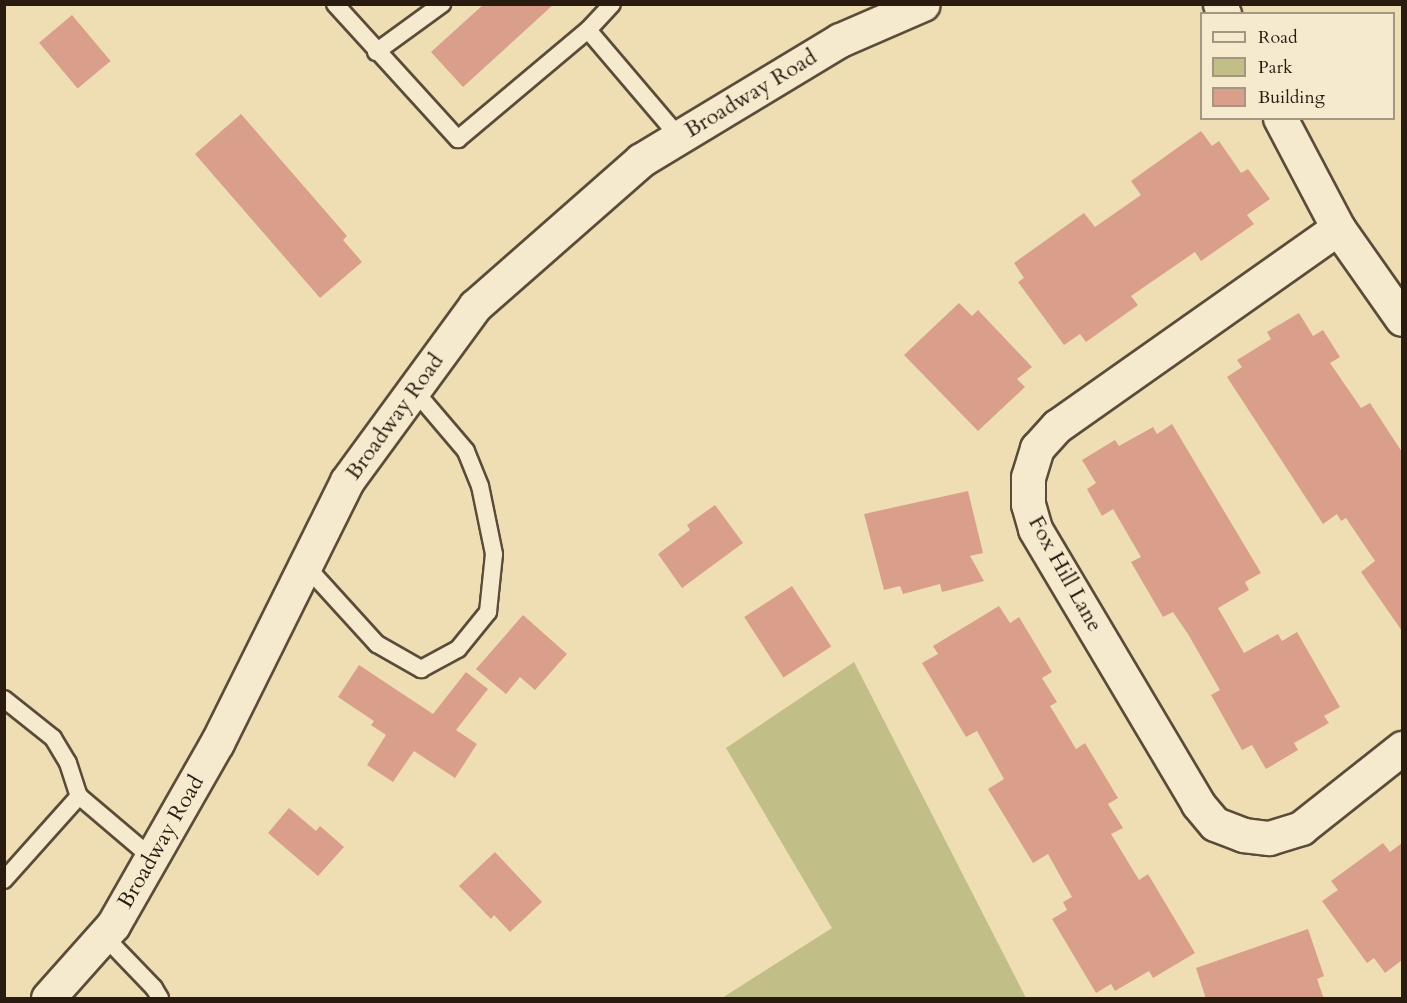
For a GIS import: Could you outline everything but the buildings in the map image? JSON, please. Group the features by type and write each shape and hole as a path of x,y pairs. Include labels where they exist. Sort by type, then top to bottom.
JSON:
{"main road":[{"name":"Broadway Road","path":"48,999 113,925 152,858 217,743 347,481 475,306 641,160 840,40 923,4"},
{"path":"1281,120 1338,228 1402,319"},
{"name":"Fox Hill Lane","path":"1338,228 1058,426 1037,448 1028,477 1028,504 1035,530 1198,804 1215,824 1243,835 1269,837 1301,828 1402,748"}],"lane":[{"path":"335,4 376,52 458,139 588,30 612,4"},
{"path":"376,52 442,4"},
{"path":"588,30 679,137"},
{"path":"305,565 377,644 421,669 458,649 488,612 494,554 480,486 466,451 414,390"},
{"path":"4,699 53,738 68,763 79,796 152,858"},
{"path":"4,880 79,796"},
{"path":"104,936 154,988 160,999"}],"green space":[{"path":"854,662 1026,998 722,998 832,928 726,748"}]}
